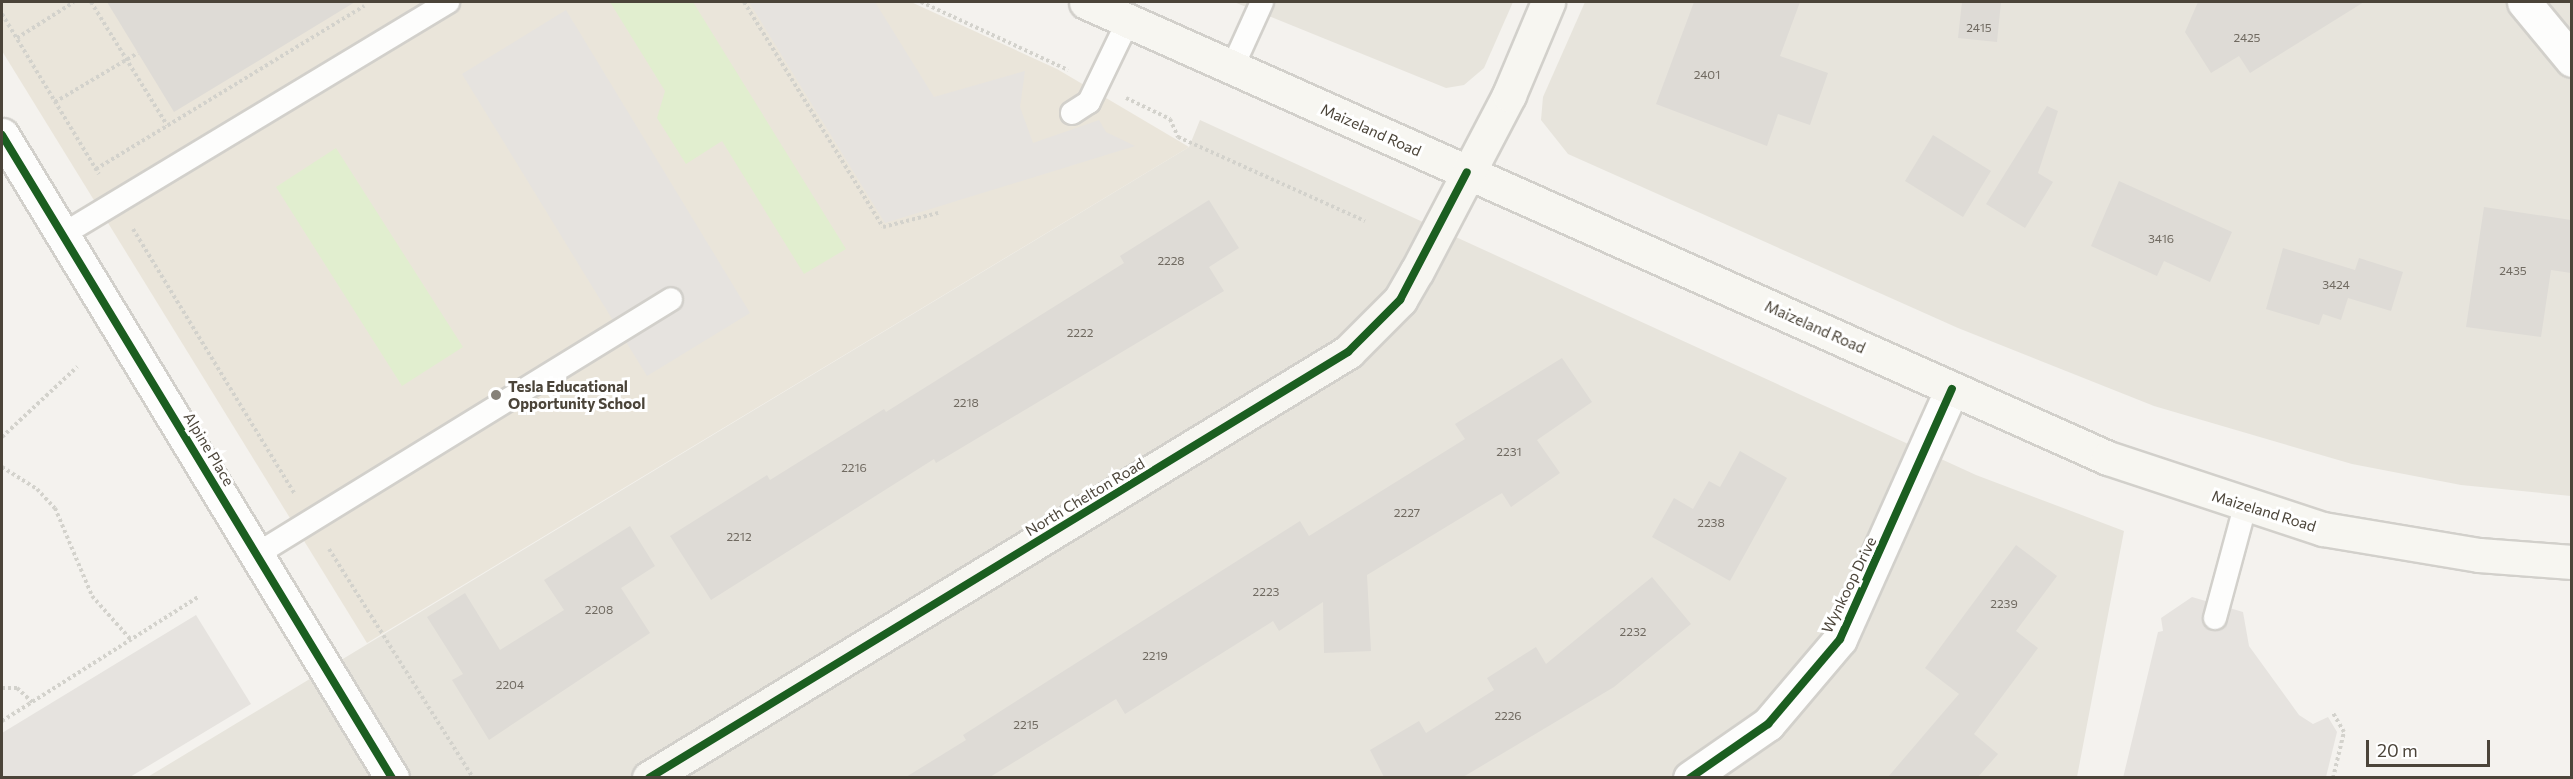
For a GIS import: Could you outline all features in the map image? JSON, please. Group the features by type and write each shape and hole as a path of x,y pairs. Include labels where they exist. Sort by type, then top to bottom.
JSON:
{"main road":[{"name":"Maizeland Road","path":"1086,2 2108,458 2245,507 2398,544 2571,562"},
{"name":"North Chelton Road","path":"649,777 1348,352 1400,300 1509,95 1548,2"}],"street":[{"path":"2524,2 2571,60"},
{"name":"Alpine Place","path":"2,135 393,777"},
{"name":"Wynkoop Drive","path":"1690,777 1768,724 1840,639 1952,389"}],"lane":[{"path":"62,235 448,2"},
{"path":"1233,66 1262,2"},
{"path":"1072,113 1089,102 1128,21"},
{"path":"257,554 671,299"},
{"path":"2215,618 2245,507"}],"path":[{"path":"16,38 74,2"},
{"path":"90,2 167,125"},
{"path":"744,2 883,227 938,213"},
{"path":"921,2 1170,119 1178,138 1365,221"},
{"path":"96,169 364,6"},
{"path":"2,14 311,520 473,777"},
{"path":"55,102 138,52"},
{"path":"2,436 77,368"},
{"path":"2,467 37,489 55,508 92,596 132,641"},
{"path":"2,721 132,641 198,597"},
{"path":"2,688 24,692 32,702"},
{"path":"2333,713 2343,732 2333,777"}],"shaded area":[{"name":"Tesla Educational Opportunity School","path":"2,2 911,2 1057,69 1189,147 367,643 2,51"},
{"path":"749,2 875,2 934,97 1025,71 1020,107 1033,143 1099,120 1106,132 1135,146 885,223"},
{"path":"1234,2 1513,2 1484,68 1464,85 1446,88"},
{"path":"1585,2 2571,2 2571,496 2461,485 2352,464 2154,406 1958,328 1568,154 1541,120 1543,97"},
{"path":"566,10 750,313 647,376 462,74"},
{"path":"1200,120 1976,475 2124,531 2077,777 146,778 1189,147"},
{"path":"2192,597 2243,612 2249,646 2299,715 2313,724 2328,717 2337,732 2326,777 2123,778 2158,632 2163,631 2161,618"},
{"path":"196,615 251,704 130,777 2,777 2,733"}],"green space":[{"path":"610,2 693,2 846,249 804,274 722,141 686,164 657,118 665,91"},
{"path":"336,148 463,347 402,386 276,187"}],"building":[{"path":"107,2 355,2 174,112"},
{"path":"1694,2 1800,2 1780,56 1828,73 1810,125 1778,114 1767,146 1656,104"},
{"path":"1962,2 2001,2 1997,42 1958,38"},
{"path":"2198,2 2364,2 2250,73 2239,56 2211,73 2185,32"},
{"path":"2047,106 2058,111 2038,173 2053,182 2025,228 1986,204"},
{"path":"1933,135 1991,171 1963,217 1905,181"},
{"path":"2119,181 2232,232 2210,282 2164,261 2157,276 2091,246"},
{"path":"1209,200 1239,248 1209,267 1224,291 936,463 934,459 711,600 670,536 767,475 770,480 884,409 886,412 1124,263 1120,256"},
{"path":"2484,207 2571,220 2571,273 2551,270 2541,337 2466,327"},
{"path":"2283,248 2355,270 2359,258 2403,272 2391,311 2348,298 2341,320 2323,314 2319,325 2266,309"},
{"path":"1562,358 1592,402 1537,440 1560,473 1511,507 1502,493 1367,575 1371,651 1324,653 1323,602 1279,631 1273,621 1125,714 1116,699 990,777 906,777 966,740 963,735 1300,521 1309,536 1465,439 1455,424"},
{"path":"1740,451 1787,478 1730,581 1652,537 1674,498 1693,509 1709,481 1720,487"},
{"path":"630,526 655,566 621,588 650,633 489,740 452,680 463,674 427,617 465,593 500,650 564,610 544,580"},
{"path":"2016,545 2057,576 2016,631 2038,648 1974,734 1998,754 1978,777 1888,777 1959,694 1925,668"},
{"path":"1652,577 1691,624 1614,687 1463,777 1384,777 1370,750 1419,721 1426,733 1494,690 1487,678 1536,647 1546,664"}],"cycle path":[{"path":"2,135 392,778"},
{"path":"649,778 1348,352 1400,300 1467,172"},
{"path":"1690,778 1768,724 1840,639 1952,389"}],"place":[{"name":"Tesla Educational Opportunity School","path":"496,395"}]}
